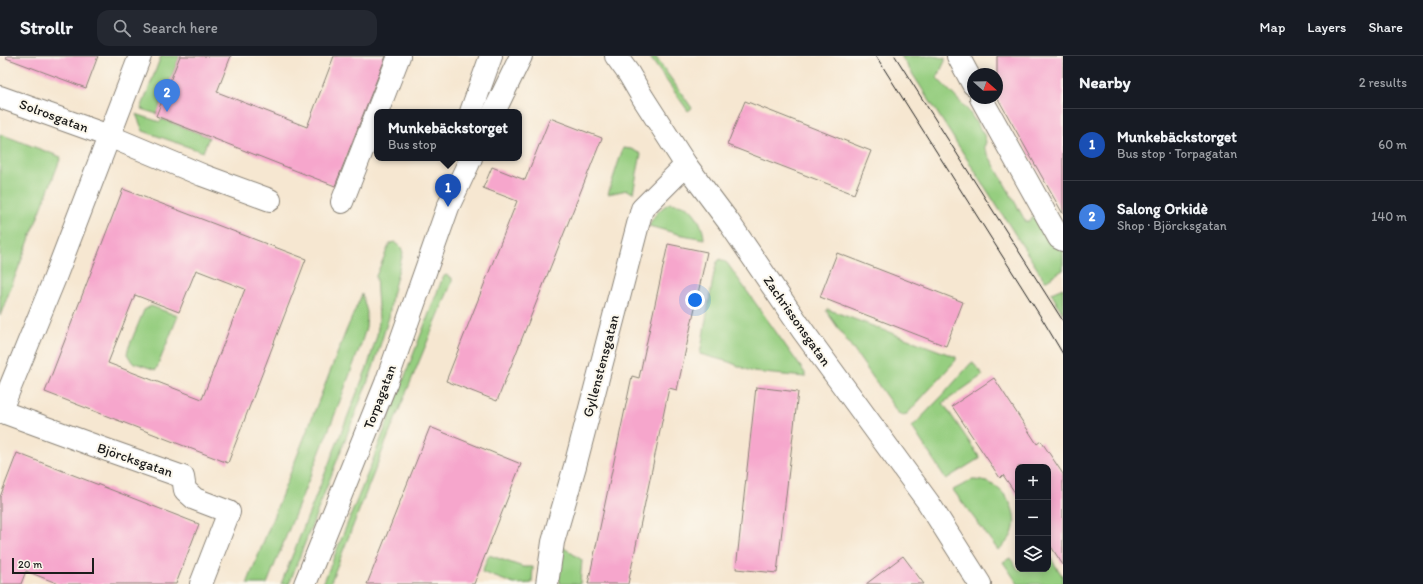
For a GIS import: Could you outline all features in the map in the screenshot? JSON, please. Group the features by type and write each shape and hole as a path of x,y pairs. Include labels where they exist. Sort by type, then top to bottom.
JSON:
{"street":[{"name":"Björcksgatan","path":"140,56 54,280 0,411 183,477 185,490 195,499 229,512 201,584"},
{"path":"378,109 399,56"},
{"path":"471,109 491,56"},
{"path":"495,109 521,56"},
{"name":"Zachrissonsgatan","path":"616,56 629,74 686,165 728,221 809,339 928,502 980,584"},
{"path":"958,56 967,73"},
{"name":"Solrosgatan","path":"0,97 109,136"},
{"path":"984,104 1059,238 1063,240"},
{"path":"342,202 374,120"},
{"path":"109,136 270,200"},
{"name":"Torpagatan","path":"448,207 456,161"},
{"name":"Torpagatan","path":"305,584 386,383 448,207 470,161"},
{"name":"Gyllenstensgatan","path":"547,584 553,542 642,209 686,165"}],"green space":[{"path":"161,56 180,56 157,114 141,109"},
{"path":"649,56 655,56 692,108 688,111"},
{"path":"901,56 932,56 945,58 937,78 968,110 984,135 986,142 984,147 1026,222 1029,222 1039,210 1063,248 1063,270 1045,281"},
{"path":"136,114 160,122 162,119 209,137 203,152 143,131"},
{"path":"0,134 61,157 0,316"},
{"path":"623,148 631,149 641,154 633,193 627,190 608,194"},
{"path":"670,203 680,204 692,211 701,226 704,239 649,226 657,213"},
{"path":"395,242 401,247 403,253 392,295 389,317 373,368 289,584 281,584 368,365 377,335 379,320 376,276 390,243"},
{"path":"720,259 727,263 805,373 805,377 753,372 729,362 700,354 714,273 717,262"},
{"path":"446,275 452,278 452,282 392,427 330,584 323,584 369,470 441,282 443,277"},
{"path":"1063,288 1063,314 1051,293"},
{"path":"362,294 367,312 366,328 337,409 267,584 247,584 346,331"},
{"path":"151,306 178,316 156,370 132,362 127,354 144,310"},
{"path":"827,309 956,357 956,360 907,414 902,415 898,413 829,315 826,310"},
{"path":"971,363 973,363 983,375 943,403 980,458 946,479 912,427"},
{"path":"972,480 982,481 993,485 1004,494 1012,506 1015,520 1012,534 1004,545 998,550 953,490"},
{"path":"561,546 582,560 580,584 560,584"},
{"path":"489,555 523,567 533,567 532,583 514,584 482,572"},
{"path":"1010,558 1015,565 1015,572 1051,572 1051,559 1063,577 1063,584 1018,584 1003,562"}],"building":[{"path":"7,56 98,56 86,88 6,58"},
{"path":"180,56 231,56 217,92 307,127 334,56 386,56 335,186 156,116"},
{"path":"997,56 1063,56 1063,214 1001,104 1003,104 1003,68 997,68"},
{"path":"745,101 871,151 854,194 727,145"},
{"path":"550,118 602,138 497,401 446,381 517,201 483,188 492,167 525,180"},
{"path":"123,189 306,259 228,463 45,392","holes":["196,270 245,289 202,399 108,363 135,295 179,312"]},
{"path":"668,244 707,252 677,390 669,388 628,584 588,584 632,376 639,378"},
{"path":"837,253 963,302 946,346 820,297"},
{"path":"994,378 1037,444 1041,441 1063,474 1063,565 1051,547 1051,464 1015,464 1015,493 1003,475 1000,478 952,406"},
{"path":"756,387 798,392 777,573 736,569"},
{"path":"430,427 521,464 474,584 367,584"},
{"path":"17,453 199,524 176,584 59,584 26,571 21,584 0,584 0,497"},
{"path":"903,556 924,584 866,584"}],"tram line":[{"path":"876,56 1063,354"},
{"path":"895,56 1063,321"}],"place":[{"name":"Salong Orkidè","path":"167,112"},
{"name":"Munkebäckstorget","path":"448,207"}]}
